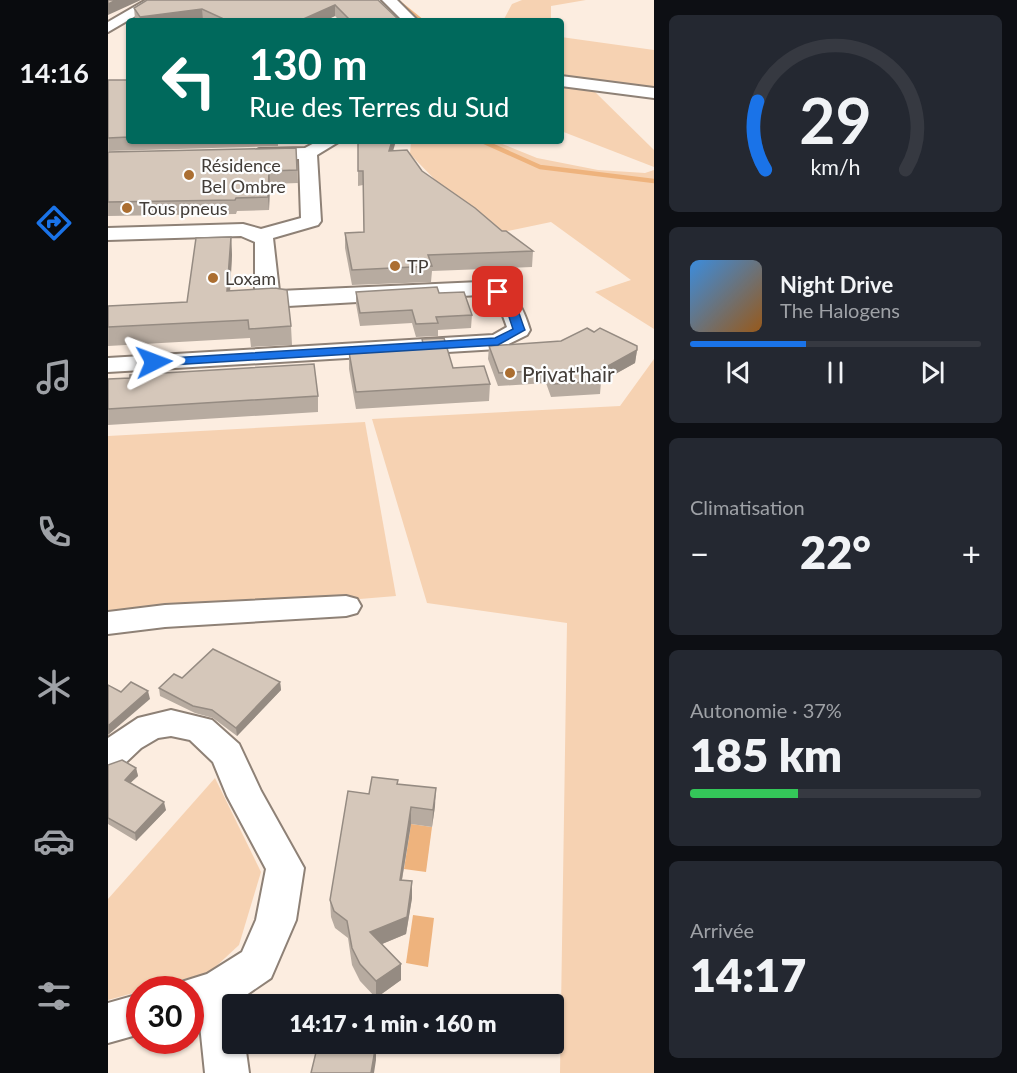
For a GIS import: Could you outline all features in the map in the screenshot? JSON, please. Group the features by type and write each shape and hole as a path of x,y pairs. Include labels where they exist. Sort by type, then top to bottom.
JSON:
{"street":[{"path":"127,18 156,0"},
{"path":"389,0 408,18"},
{"path":"108,30 126,19"},
{"path":"108,30 126,35"},
{"path":"564,81 654,93"},
{"path":"237,155 308,153 326,144"},
{"path":"260,236 311,221 308,153"},
{"path":"108,234 243,230 260,236 265,241 266,290 272,297 288,299 480,288 498,292 509,300 519,330 498,342 108,365"},
{"path":"108,623 165,616 345,606"},
{"path":"108,758 129,739 150,727 171,723 200,729 227,754 245,796 285,868 276,920 257,964 204,995 227,1073"},
{"path":"108,1023 126,1018"}],"shaded area":[{"path":"522,0 586,0 551,6 551,18 505,18 512,4"},
{"path":"564,37 654,50 654,90 564,77"},
{"path":"564,86 594,91 654,150 654,167 564,132"},
{"path":"411,144 502,144 537,158 598,170 645,173 654,170 654,329 595,292 631,280 551,222 503,232 446,191 410,154"},
{"path":"654,359 654,1073 560,1073 560,1054 564,1054 564,994 561,994 567,623 427,603 372,419 620,406"},
{"path":"365,422 396,596 108,620 108,436"},
{"path":"215,778 261,872 239,945 210,972 195,976 126,976 126,995 108,1000 108,899"},
{"path":"411,824 432,827 426,872 404,869"},
{"path":"413,915 434,918 428,967 406,963"}],"building":[{"path":"147,0 378,0 397,18 348,18 335,5 306,18 222,18 202,9 140,17 134,8"},
{"path":"108,80 126,80 126,137 108,138"},
{"path":"358,144 391,144 389,151 407,150 422,171 475,208 502,231 506,231 533,251 428,255 432,266 352,270 345,233 364,232 363,171 358,171"},
{"path":"296,148 297,170 269,171 268,197 236,198 235,200 108,202 108,152"},
{"path":"231,237 227,291 275,288 287,290 291,326 249,329 248,320 108,327 108,306 187,302 196,238"},
{"path":"437,287 439,293 464,292 472,315 436,317 438,323 416,324 412,310 360,313 356,292"},
{"path":"587,328 594,332 600,328 637,346 637,350 597,372 601,381 553,384 547,370 499,373 489,346 561,341"},
{"path":"444,338 453,368 484,366 490,384 356,392 349,352 424,348 422,339"},
{"path":"314,364 318,396 108,409 108,379 130,378 130,375"},
{"path":"213,649 280,682 236,728 212,710 193,706 159,688 174,674 182,678"},
{"path":"131,682 148,691 108,726 108,685 121,692"},
{"path":"122,760 136,768 125,780 164,802 135,833 108,818 108,765"},
{"path":"372,777 398,780 397,784 436,788 433,810 411,807 400,880 412,881 407,917 370,932 401,964 376,981 360,964 352,948 347,921 334,911 330,900 348,791 369,794"},
{"path":"316,1054 374,1054 371,1073 311,1073"}],"waterway":[{"path":"396,0 418,18"},
{"path":"489,144 540,167 654,181"}],"place":[{"name":"Résidence Bel Ombre","path":"189,175"},
{"name":"Tous pneus","path":"127,208"},
{"name":"TP","path":"395,266"},
{"name":"Loxam","path":"213,278"},
{"name":"Privat'hair","path":"510,373"}],"route":[{"path":"154,362 498,342 509,338 519,330 509,300 498,292"}]}
